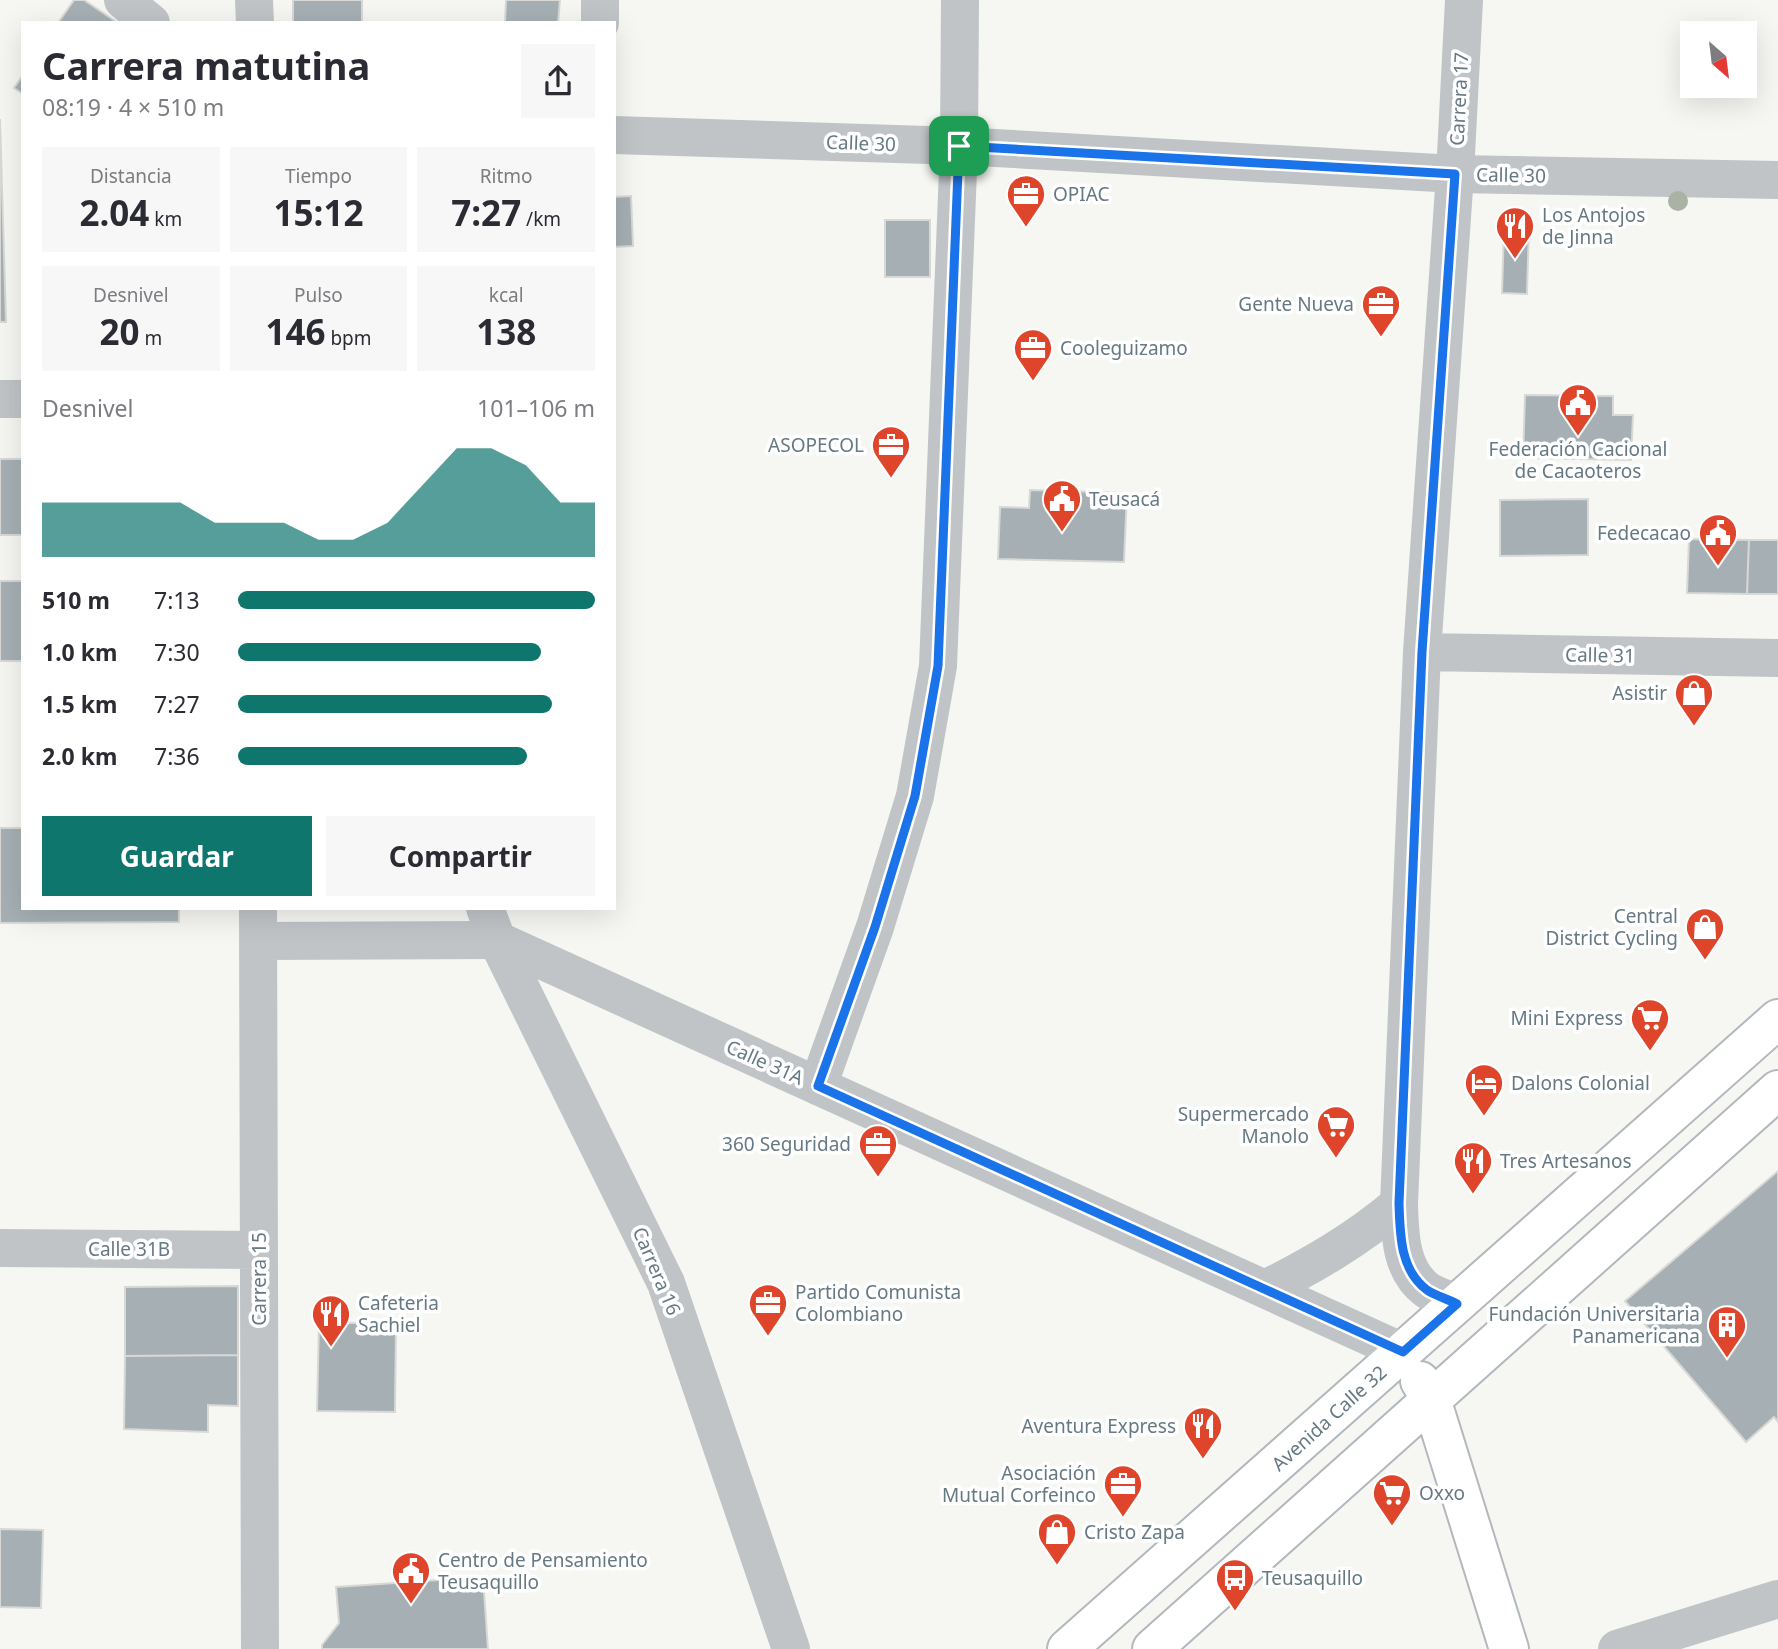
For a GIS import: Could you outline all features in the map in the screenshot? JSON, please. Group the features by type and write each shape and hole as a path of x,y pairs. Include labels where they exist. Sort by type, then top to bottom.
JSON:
{"main road":[{"name":"Avenida Calle 32","path":"1067,1649 1778,1019"},
{"path":"1152,1649 1778,1090"},
{"path":"1403,1352 1431,1399 1509,1649"}],"street":[{"path":"123,0 149,21"},
{"path":"254,0 255,21"},
{"path":"600,0 600,21"},
{"path":"818,1086 875,927 915,796 938,666 959,146 960,0"},
{"name":"Carrera 17","path":"1457,1304 1427,1290 1412,1274 1402,1249 1399,1203 1422,652 1455,174 1464,0"},
{"name":"Calle 30","path":"616,135 959,146 1455,174 1778,180"},
{"path":"0,399 21,399"},
{"name":"Calle 31","path":"1422,652 1778,658"},
{"name":"Calle 31A","path":"258,925 491,924 818,1086 1403,1352"},
{"name":"Carrera 16","path":"491,924 666,1283 790,1649"},
{"name":"Carrera 15","path":"258,925 260,1649"},
{"path":"1265,1289 1328,1257 1366,1232 1399,1203"},
{"name":"Calle 31B","path":"0,1248 259,1250"},
{"path":"1617,1649 1778,1599"}],"building":[{"path":"74,0 84,0 115,21 59,21"},
{"path":"293,0 362,0 362,21 293,21"},
{"path":"506,0 560,0 558,21 505,21"},
{"path":"21,78 21,93 14,88"},
{"path":"0,119 6,322 0,322"},
{"path":"631,196 633,246 616,247 616,197"},
{"path":"885,220 930,220 930,277 885,277"},
{"name":"Los Antojos de Jinna","path":"1504,227 1529,227 1527,294 1502,293"},
{"name":"Federación Cacional de Cacaoteros","path":"1525,395 1613,396 1613,415 1633,415 1631,460 1523,458"},
{"path":"0,459 21,459 21,535 0,535"},
{"name":"Teusacá","path":"1030,490 1127,493 1124,562 998,559 1000,507 1029,508"},
{"path":"1588,499 1588,555 1500,556 1500,500"},
{"name":"Fedecacao","path":"1689,539 1749,540 1747,594 1687,593"},
{"path":"1749,540 1778,540 1778,594 1747,594"},
{"path":"0,581 21,581 21,661 0,661"},
{"path":"0,828 21,828 21,910 179,910 179,922 0,923"},
{"name":"Fundación Universitaria Panamericana","path":"1778,1171 1778,1422 1774,1417 1746,1442 1625,1301"},
{"path":"238,1286 238,1355 125,1356 125,1287"},
{"path":"319,1323 396,1323 395,1412 317,1411"},
{"path":"238,1355 238,1406 208,1405 208,1432 124,1429 125,1356"},
{"path":"0,1529 43,1530 41,1608 0,1607"},
{"name":"Centro de Pensamiento Teusaquillo","path":"483,1577 488,1649 322,1649 322,1645 339,1623 336,1587"}],"place":[{"name":"OPIAC","path":"1026,228"},
{"name":"Los Antojos de Jinna","path":"1515,260"},
{"name":"Gente Nueva","path":"1381,338"},
{"name":"Cooleguizamo","path":"1033,382"},
{"name":"Federación Cacional de Cacaoteros","path":"1578,437"},
{"name":"ASOPECOL","path":"891,479"},
{"name":"Teusacá","path":"1062,533"},
{"name":"Fedecacao","path":"1718,567"},
{"name":"Asistir","path":"1694,727"},
{"name":"Central District Cycling","path":"1705,961"},
{"name":"Mini Express","path":"1650,1052"},
{"name":"Dalons Colonial","path":"1484,1117"},
{"name":"Supermercado Manolo","path":"1336,1159"},
{"name":"360 Seguridad","path":"878,1178"},
{"name":"Tres Artesanos","path":"1473,1195"},
{"name":"Partido Comunista Colombiano","path":"768,1337"},
{"name":"Cafeteria Sachiel","path":"331,1348"},
{"name":"Fundación Universitaria Panamericana","path":"1727,1359"},
{"name":"Aventura Express","path":"1203,1460"},
{"name":"Asociación Mutual Corfeinco","path":"1123,1518"},
{"name":"Oxxo","path":"1392,1527"},
{"name":"Cristo Zapa","path":"1057,1566"},
{"name":"Centro de Pensamiento Teusaquillo","path":"411,1605"},
{"name":"Teusaquillo","path":"1235,1612"}],"route":[{"path":"959,146 1455,174 1422,652 1399,1203 1402,1249 1412,1274 1427,1290 1457,1304 1403,1352 818,1086 875,927 915,796 938,666 959,146"}]}
